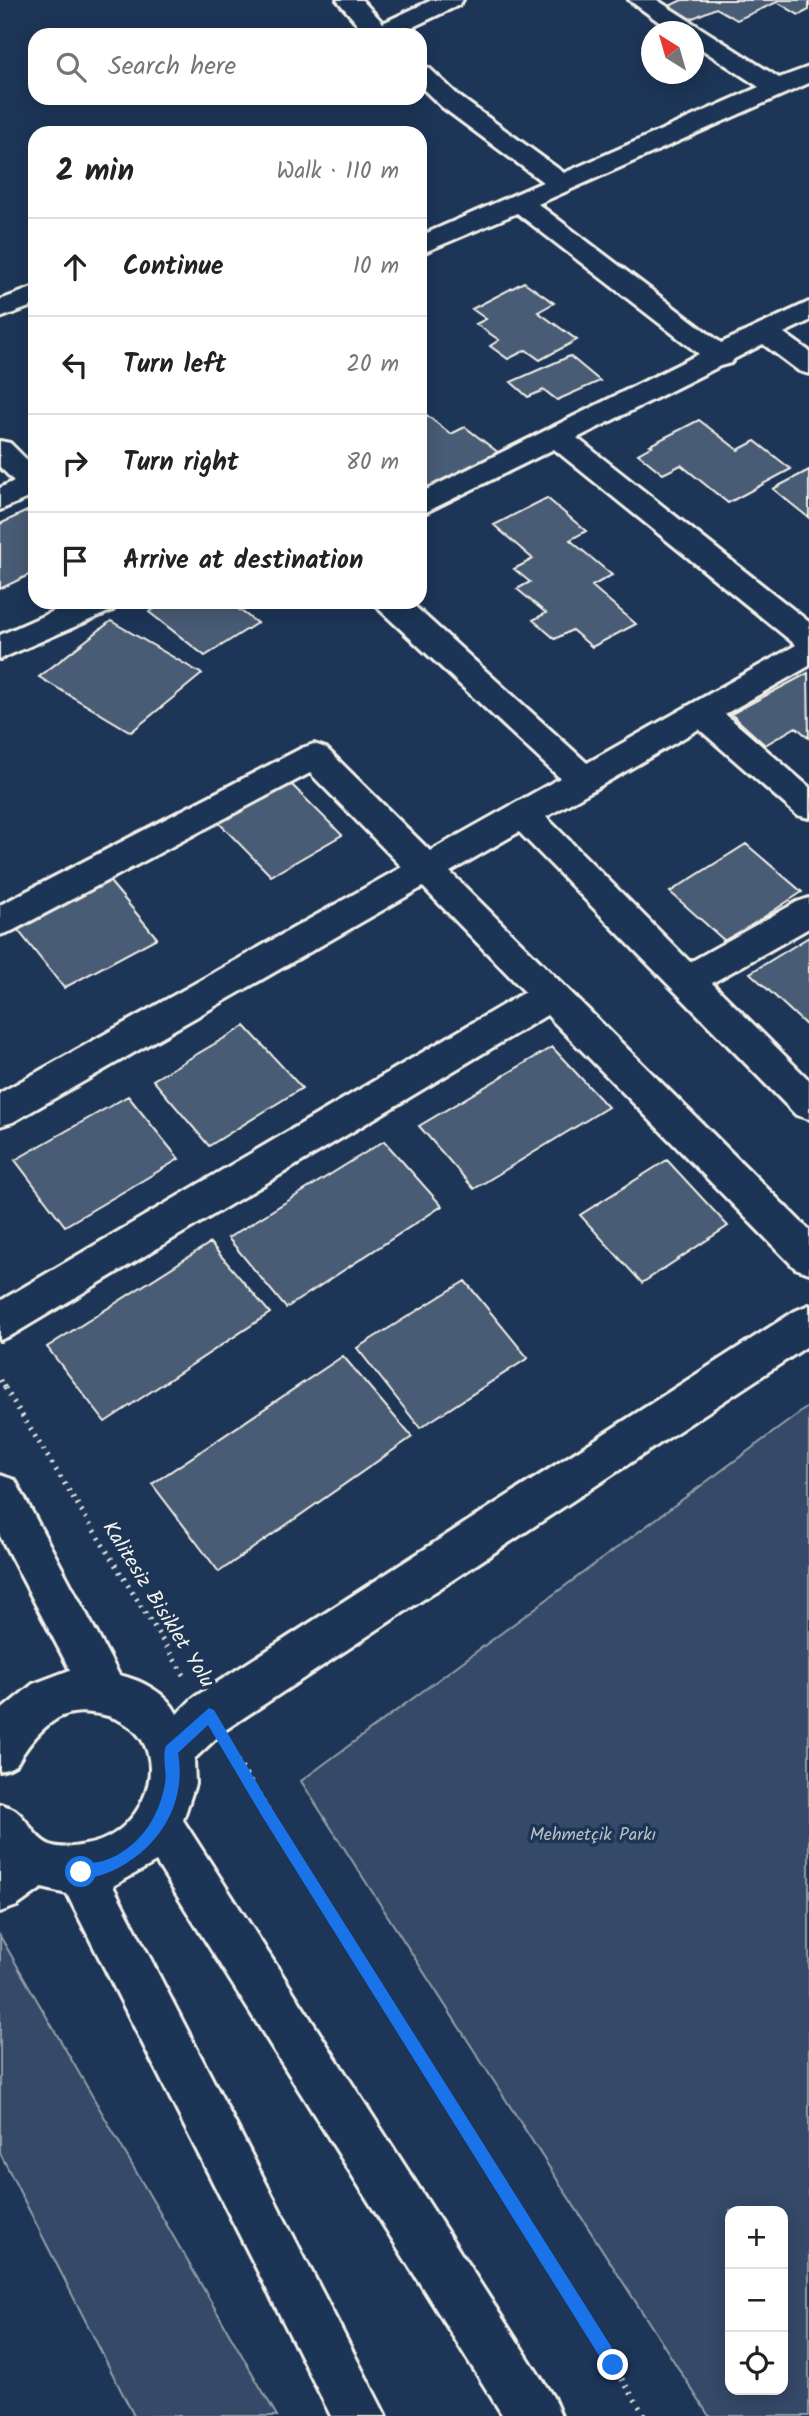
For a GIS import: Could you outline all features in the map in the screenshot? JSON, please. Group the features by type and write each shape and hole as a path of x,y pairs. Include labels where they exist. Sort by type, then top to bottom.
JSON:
{"street":[{"path":"349,0 374,28"},
{"path":"392,28 452,0"},
{"path":"641,0 673,21"},
{"path":"704,41 776,88"},
{"path":"427,243 809,74"},
{"path":"427,80 451,102 562,184"},
{"path":"519,202 721,356"},
{"path":"0,310 28,298"},
{"path":"427,501 809,310"},
{"path":"765,333 809,365"},
{"path":"555,435 809,639"},
{"path":"0,450 28,478"},
{"path":"0,500 28,488"},
{"path":"0,648 86,609"},
{"path":"399,609 584,780"},
{"path":"0,1111 809,652"},
{"path":"702,713 809,806"},
{"path":"3,915 314,756 809,1256"},
{"path":"524,816 809,1104"},
{"path":"688,980 809,911"},
{"path":"0,1322 552,994"},
{"path":"171,1750 209,1714 809,1323"},
{"path":"0,1494 104,1691"},
{"path":"0,1749 9,1733 24,1716 41,1703 82,1690 104,1691 126,1697 147,1710 162,1728 171,1750 174,1769 173,1788 159,1824 144,1843 126,1857 104,1867 59,1868 0,1889"},
{"path":"159,1824 534,2416"},
{"path":"0,1827 19,1852 59,1868 359,2416"}],"path":[{"name":"Kalitesiz Bisiklet Yolu","path":"0,1380 645,2416"}],"green space":[{"name":"Mehmetçik Parkı","path":"809,1406 809,2416 709,2416 301,1781"},
{"path":"0,1936 277,2416 134,2416 0,2153"}],"building":[{"path":"682,0 809,0 809,10 799,15 777,2 737,20 716,8 691,19 669,6"},
{"path":"524,282 554,303 538,312 577,340 540,360 526,350 508,359 490,346 499,340 476,324 486,319 472,309"},
{"path":"570,356 600,381 557,400 544,390 528,397 511,382"},
{"path":"427,415 451,434 465,427 503,456 432,490 427,486"},
{"path":"699,420 738,450 755,441 791,469 728,503 681,465 663,474 638,454"},
{"path":"809,470 809,518 773,489"},
{"path":"547,498 586,531 570,540 612,575 592,586 636,624 592,647 572,630 555,639 533,620 546,613 517,589 530,582 514,569 533,559 494,525"},
{"path":"28,512 28,575 0,589 0,524"},
{"path":"154,609 238,609 257,623 205,656 149,612"},
{"path":"111,621 202,674 131,732 39,677"},
{"path":"808,673 809,738 796,727 765,745 731,714"},
{"path":"290,783 342,835 271,876 219,823"},
{"path":"746,844 802,892 726,942 670,892"},
{"path":"106,877 157,938 64,988 14,925"},
{"path":"809,937 809,1024 807,1026 750,973"},
{"path":"245,1026 302,1088 209,1146 153,1080"},
{"path":"552,1047 608,1107 474,1189 419,1126"},
{"path":"128,1096 179,1159 65,1226 15,1160"},
{"path":"384,1141 442,1206 286,1308 228,1238"},
{"path":"667,1160 728,1226 642,1283 580,1215"},
{"path":"210,1243 270,1313 105,1422 47,1347"},
{"path":"465,1281 528,1358 420,1428 357,1348"},
{"path":"343,1356 412,1437 219,1572 152,1484"}],"route":[{"path":"81,1872 104,1867 126,1857 144,1843 159,1824 168,1806 173,1788 171,1750 209,1714 267,1812 613,2365"}]}
